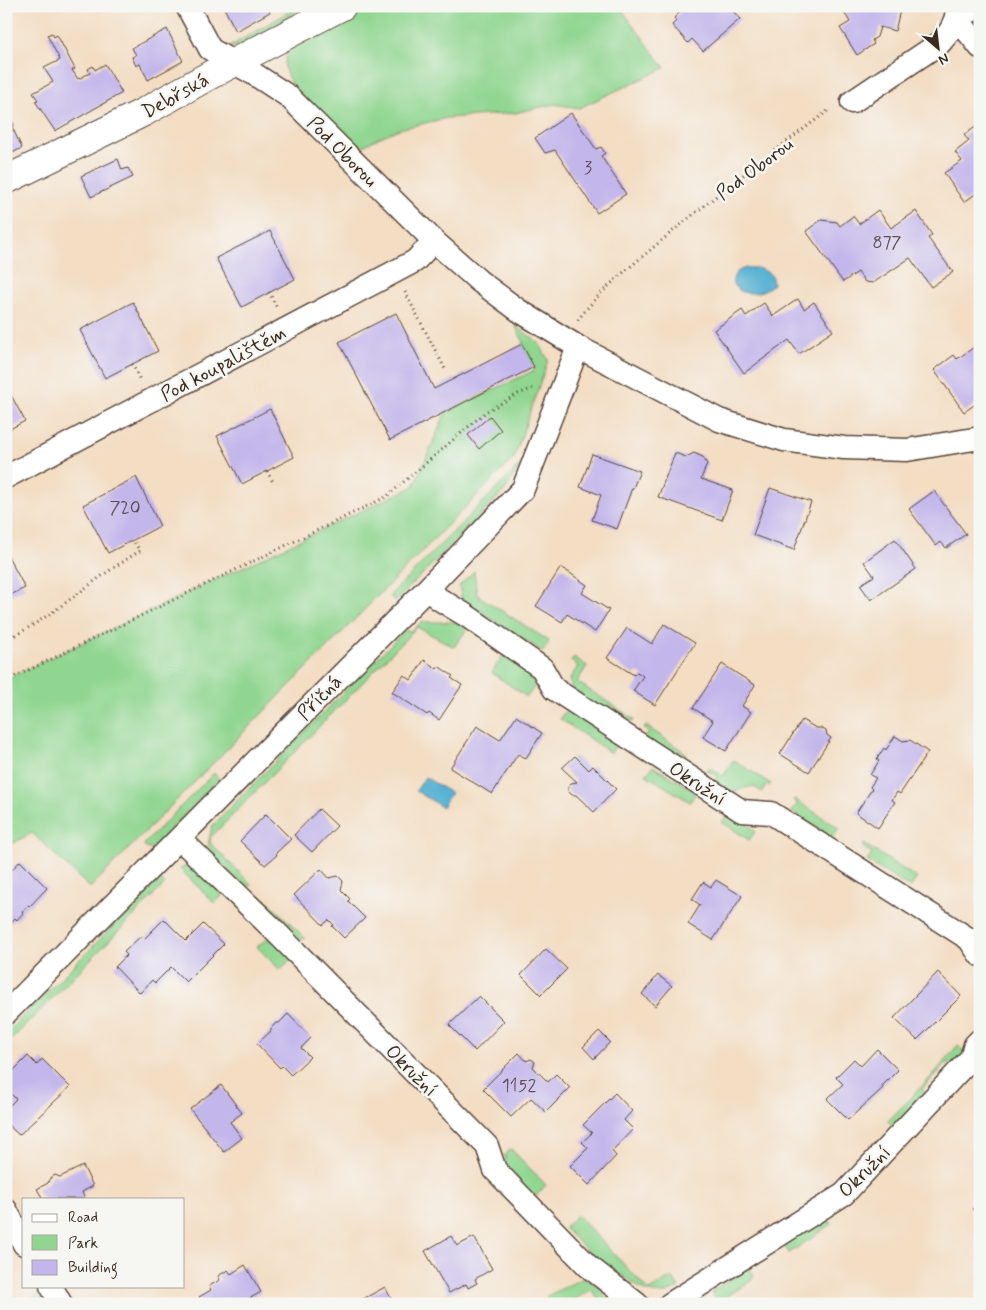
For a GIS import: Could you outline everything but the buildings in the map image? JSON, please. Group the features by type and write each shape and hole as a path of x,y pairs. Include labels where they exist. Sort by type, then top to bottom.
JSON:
{"main road":[{"name":"Debřská","path":"6,180 144,112 342,6"}],"street":[{"name":"Pod Oborou","path":"187,6 210,49 288,96 434,241 479,281 518,310 571,343 719,420 784,440 844,448 907,450 980,438"},
{"path":"956,11 980,7"},
{"path":"956,11 980,47"},
{"path":"852,102 940,43 951,30 956,11"},
{"name":"Pod koupalištěm","path":"6,477 415,262 434,241"},
{"name":"Příčná","path":"6,1013 180,839 523,489 571,343"},
{"name":"Okružní","path":"427,588 439,599 542,668 554,689 742,811 772,812 968,938 980,955"},
{"name":"Okružní","path":"180,839 271,926 487,1146 495,1170 588,1266 637,1304"},
{"name":"Okružní","path":"670,1304 844,1194 971,1058 980,1040"},
{"path":"6,1210 22,1240"},
{"path":"53,1288 61,1304"}],"path":[{"name":"Pod Oborou","path":"571,343 588,307 638,260 684,221 833,107 852,102"},
{"path":"403,289 445,369"},
{"path":"6,681 386,496 487,411 518,394 545,383"},
{"path":"268,471 274,482"},
{"path":"6,640 59,608 96,580 140,551 133,540"},
{"path":"6,620 14,636"}],"green space":[{"path":"299,6 306,6 241,46 229,47"},
{"path":"370,6 619,6 665,68 579,108 554,104 515,113 447,118 399,129 356,150 294,88 286,71 285,61 289,52 294,47"},
{"path":"515,325 539,343 548,360 514,458 90,888 32,833 6,847 6,679 414,486 446,412 535,370"},
{"path":"520,465 506,489 396,601 389,596"},
{"path":"474,571 477,595 549,641 543,652 462,600 459,586"},
{"path":"422,622 457,622 467,629 454,647 417,627 210,838 211,844 251,884 247,889 215,858 208,845 212,826 405,630 411,631"},
{"path":"503,655 529,669 534,687 527,697 492,673"},
{"path":"574,657 587,666 577,682 634,719 633,722 617,711 611,719 572,690 570,679 578,666 571,661"},
{"path":"569,710 618,743 611,753 560,719 565,711"},
{"path":"646,726 686,753 685,756 678,751 673,758 643,740 649,732 644,729"},
{"path":"734,760 771,784 769,786 767,784 762,792 753,786 727,793 713,785 718,777 707,770 709,767 723,776"},
{"path":"653,766 694,791 695,794 690,802 646,775"},
{"path":"214,773 219,779 150,850 145,847 144,844"},
{"path":"794,799 839,828 832,837 792,812 797,804"},
{"path":"731,814 754,829 755,832 749,840 722,822"},
{"path":"864,844 917,878 910,888 867,861 872,854 863,847"},
{"path":"187,865 201,872 222,894 221,897 214,903 180,869"},
{"path":"160,879 165,884 6,1045 6,1033"},
{"path":"266,899 305,938 300,940 264,903"},
{"path":"266,939 274,939 293,957 280,970 257,947"},
{"path":"958,1045 966,1053 952,1065 948,1062 922,1089 928,1095 895,1128 888,1121 933,1075"},
{"path":"511,1149 546,1185 536,1196 531,1195 503,1162 506,1158 504,1155"},
{"path":"577,1215 649,1291 672,1277 679,1288 664,1294 645,1291 594,1257 565,1229"},
{"path":"827,1215 832,1224 789,1253 784,1245"},
{"path":"749,1268 754,1275 752,1280 715,1304 708,1304 715,1299 712,1291"},
{"path":"583,1278 596,1285 612,1304 604,1304 591,1290 566,1304 548,1304 547,1296"},
{"path":"44,1292 53,1304 22,1304"}],"water":[{"path":"746,268 763,270 772,276 773,284 758,292 746,293 741,291 733,284 733,278 740,270"},
{"path":"425,777 451,793 442,807 416,791"}]}
